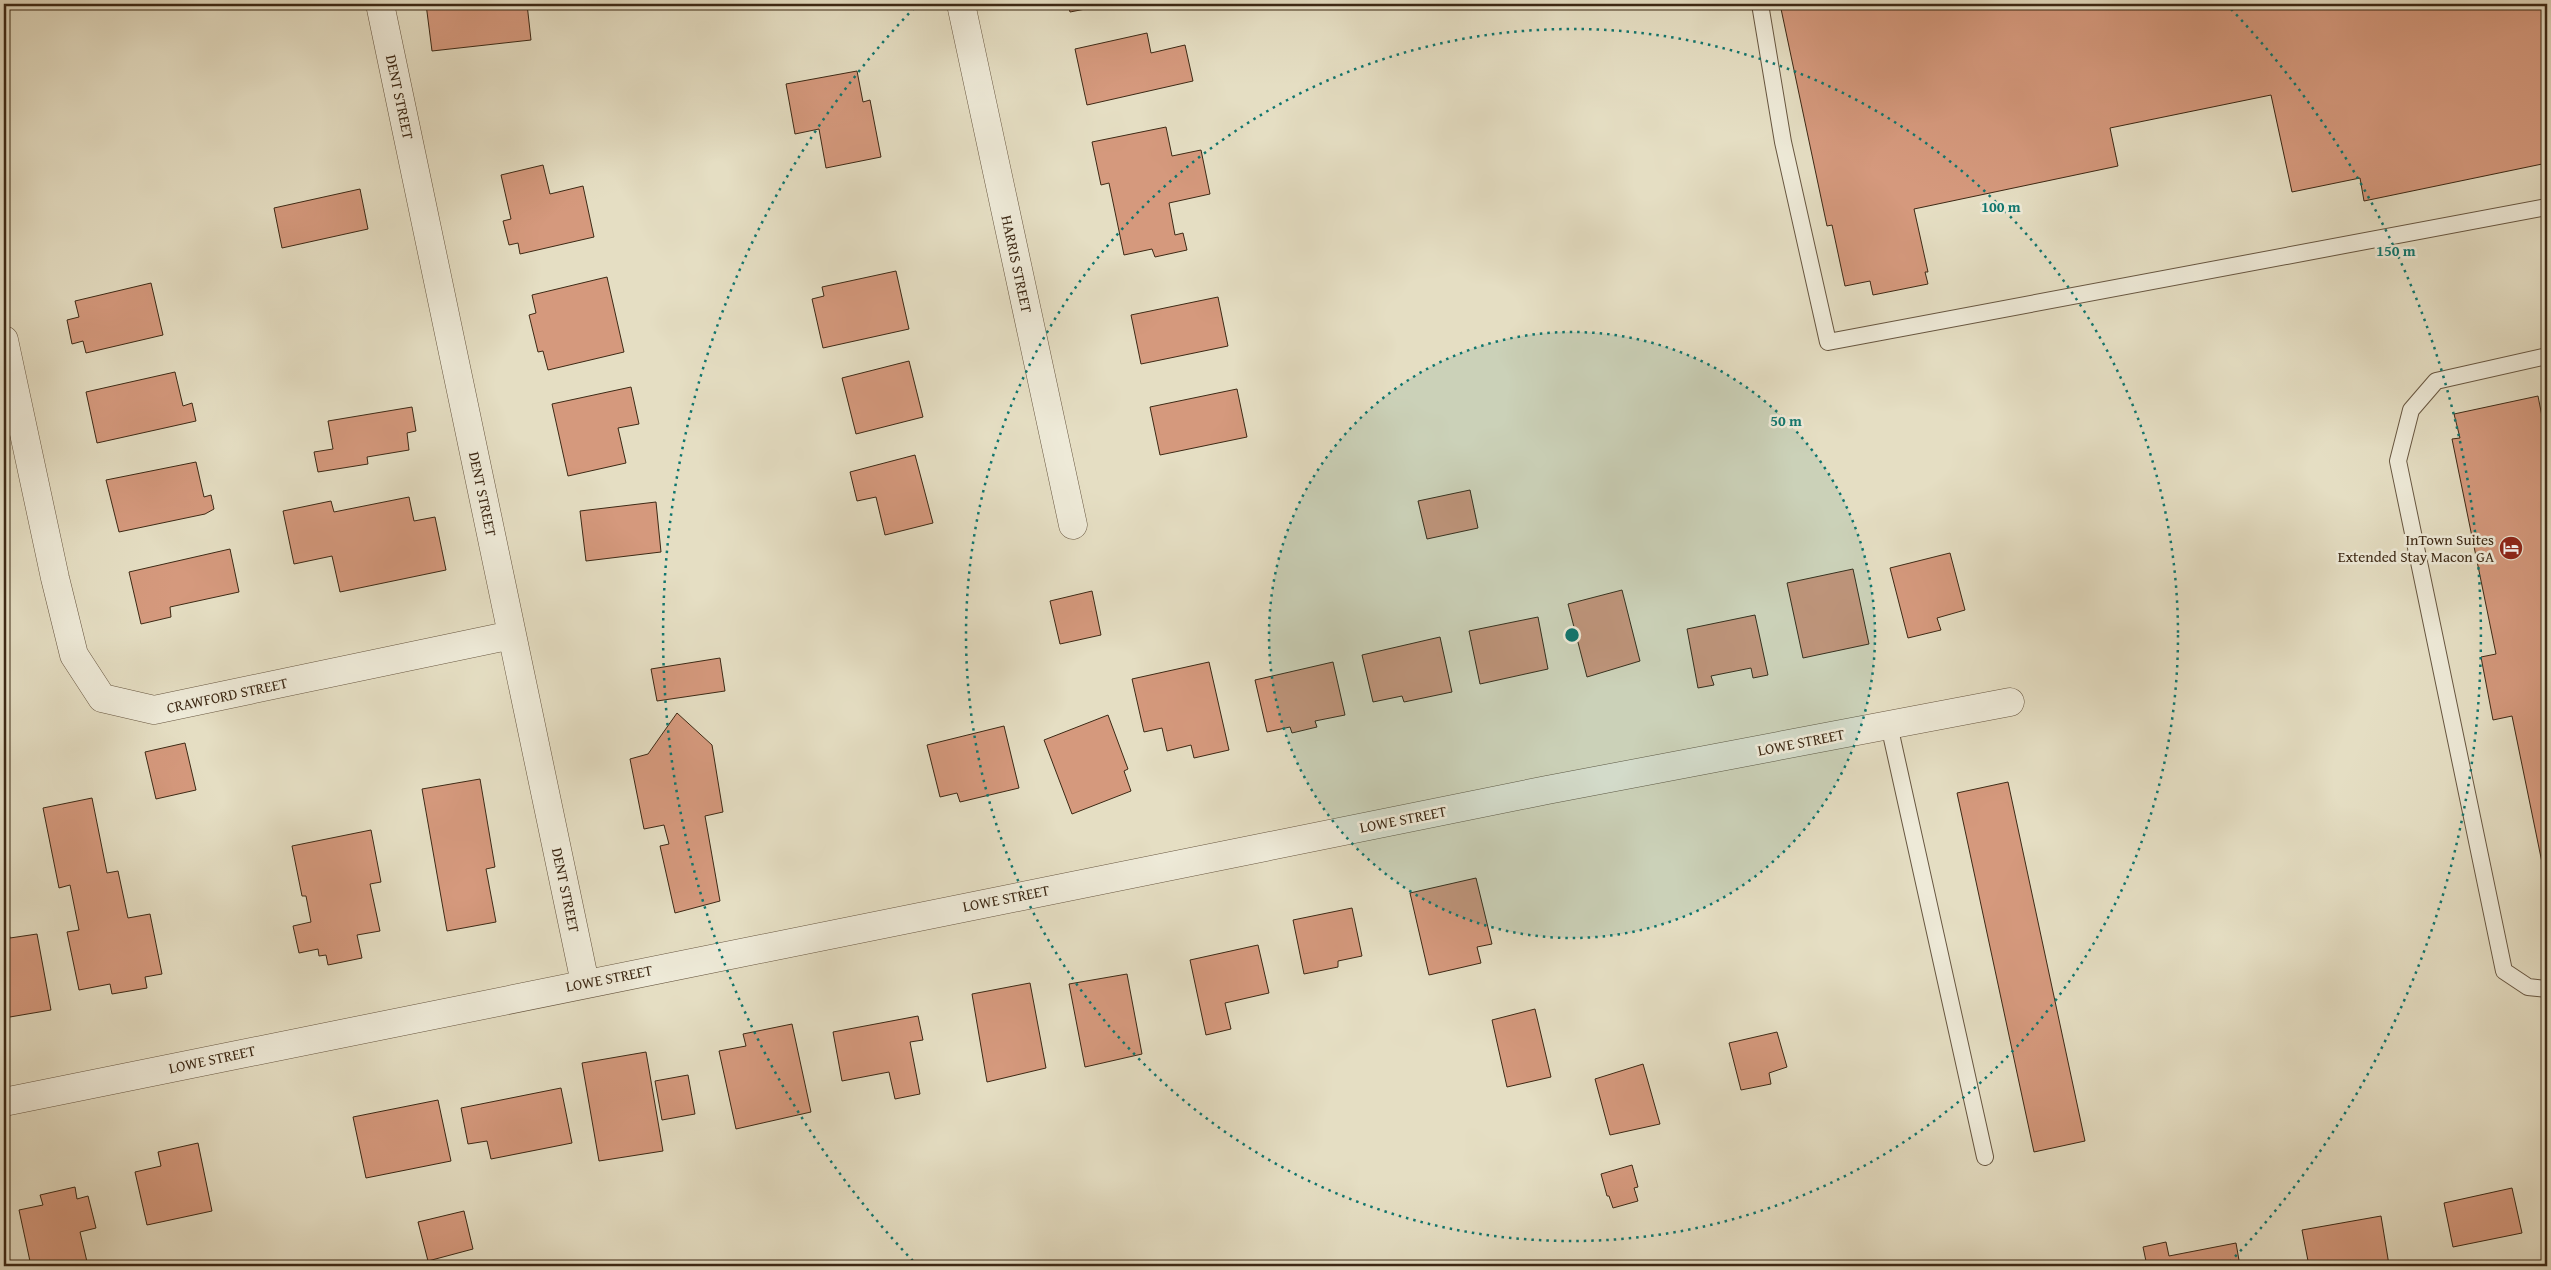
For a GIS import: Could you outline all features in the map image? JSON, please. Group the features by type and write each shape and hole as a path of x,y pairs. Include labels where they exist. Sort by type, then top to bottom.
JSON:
{"street":[{"name":"DENT STREET","path":"380,4 585,983"},
{"name":"HARRIS STREET","path":"961,4 1073,525"},
{"name":"CRAWFORD STREET","path":"4,340 55,578 74,655 102,698 154,710 512,635"},
{"name":"LOWE STREET","path":"4,1102 1547,790 2010,702"}],"lane":[{"path":"1760,4 1783,142 1828,342 2547,207"},
{"path":"2547,356 2436,381 2411,410 2398,461 2504,971 2528,987 2547,989"},
{"path":"1889,725 1985,1157"}],"building":[{"path":"426,4 527,4 531,40 432,51"},
{"path":"1068,4 1111,4 1070,12"},
{"path":"1780,4 2547,4 2547,163 2364,201 2360,178 2292,192 2271,95 2110,128 2118,166 1914,209 1928,272 1925,272 1928,284 1873,295 1870,281 1845,286 1832,225 1827,226"},
{"path":"1147,33 1151,53 1185,45 1193,81 1087,105 1075,49"},
{"path":"857,71 863,102 870,100 881,157 826,168 819,129 795,134 786,84"},
{"path":"1166,127 1172,156 1201,150 1210,194 1169,203 1175,235 1183,233 1187,250 1155,257 1152,249 1124,255 1109,183 1101,185 1092,142"},
{"path":"543,165 550,194 583,186 594,237 520,254 518,243 509,245 503,221 511,219 501,175"},
{"path":"360,189 368,229 282,248 274,208"},
{"path":"896,271 909,329 823,348 812,299 824,296 822,287"},
{"path":"607,277 624,352 548,370 543,351 538,352 529,315 536,313 532,295"},
{"path":"151,283 163,335 86,353 83,341 72,344 67,320 79,317 75,301"},
{"path":"1218,297 1228,346 1141,364 1131,315"},
{"path":"909,361 923,417 856,434 842,378"},
{"path":"175,372 183,406 192,403 196,421 97,443 86,392"},
{"path":"631,387 639,424 618,428 626,463 568,476 552,404"},
{"path":"1237,389 1247,437 1160,455 1150,407"},
{"name":"InTown Suites Extended Stay Macon GA","path":"2538,396 2547,442 2547,887 2512,716 2493,720 2481,657 2496,654 2452,439 2460,438 2454,414"},
{"path":"412,407 416,431 407,433 409,450 367,457 368,464 318,472 314,452 333,449 328,421"},
{"path":"915,455 933,523 885,535 876,497 857,501 850,472"},
{"path":"196,462 204,497 211,495 214,509 205,514 119,532 106,480"},
{"path":"1470,490 1478,528 1427,539 1418,501"},
{"path":"409,497 414,521 435,517 446,570 340,592 332,556 294,564 283,511 331,501 334,512"},
{"path":"656,502 661,552 586,561 580,511"},
{"path":"230,549 239,592 170,607 171,617 141,624 129,572"},
{"path":"1950,553 1965,610 1937,618 1941,630 1908,638 1890,568"},
{"path":"1853,569 1869,644 1803,658 1787,583"},
{"path":"1622,590 1640,661 1587,677 1568,604"},
{"path":"1092,591 1101,635 1060,644 1050,601"},
{"path":"1755,615 1768,675 1753,678 1751,668 1711,676 1714,685 1698,688 1687,629"},
{"path":"1538,617 1548,669 1480,684 1469,631"},
{"path":"1440,637 1452,692 1404,702 1402,696 1373,702 1362,655"},
{"path":"720,658 725,691 657,701 651,669"},
{"path":"1209,662 1229,750 1194,758 1191,745 1167,751 1162,728 1144,732 1132,679"},
{"path":"1333,662 1345,715 1315,721 1317,727 1292,733 1290,727 1267,732 1255,680"},
{"path":"677,713 712,745 723,812 705,816 720,901 675,913 660,846 669,844 664,825 644,829 630,759 648,754"},
{"path":"1108,715 1128,769 1124,771 1131,791 1072,814 1044,740"},
{"path":"1004,726 1019,788 960,802 957,793 940,797 927,745"},
{"path":"185,743 196,790 156,799 145,752"},
{"path":"480,779 495,867 486,869 496,922 447,931 422,789"},
{"path":"2008,782 2085,1141 2034,1152 1957,793"},
{"path":"92,798 107,873 118,871 128,918 150,914 162,974 145,977 147,988 112,994 110,984 79,990 67,932 79,930 70,885 59,888 43,808"},
{"path":"371,830 381,882 370,884 380,931 357,935 362,958 328,965 326,955 319,956 318,949 299,953 293,926 311,922 306,896 302,896 292,846"},
{"path":"1476,878 1492,944 1477,947 1481,963 1429,975 1410,893"},
{"path":"1352,908 1362,956 1338,961 1338,967 1304,974 1293,920"},
{"path":"8,927 10,938 37,934 51,1010 4,1018 4,928"},
{"path":"1258,945 1269,993 1225,1003 1231,1029 1206,1035 1190,960"},
{"path":"1127,974 1142,1054 1085,1067 1069,984"},
{"path":"1030,983 1046,1068 987,1082 972,994"},
{"path":"1535,1009 1551,1077 1507,1087 1492,1020"},
{"path":"918,1016 923,1040 910,1042 920,1094 895,1099 889,1072 842,1081 833,1032"},
{"path":"792,1024 811,1112 736,1129 719,1051 746,1046 743,1034"},
{"path":"1777,1032 1787,1067 1769,1073 1771,1084 1741,1090 1729,1043"},
{"path":"646,1052 663,1151 599,1161 582,1063"},
{"path":"1643,1064 1660,1124 1610,1135 1595,1079"},
{"path":"688,1075 695,1114 662,1120 655,1081"},
{"path":"561,1088 572,1143 491,1159 487,1141 468,1144 461,1108"},
{"path":"438,1100 451,1161 366,1178 353,1117"},
{"path":"198,1143 212,1211 147,1225 135,1172 161,1166 158,1152"},
{"path":"1632,1165 1638,1187 1634,1188 1638,1201 1613,1208 1609,1196 1607,1196 1601,1174"},
{"path":"75,1187 77,1199 88,1196 96,1228 80,1232 88,1266 31,1266 19,1210 43,1205 40,1195"},
{"path":"2512,1188 2522,1233 2453,1247 2444,1203"},
{"path":"464,1211 473,1249 428,1261 418,1222"},
{"path":"2381,1216 2389,1265 2309,1266 2302,1230"},
{"path":"2166,1242 2169,1256 2236,1243 2240,1266 2147,1266 2143,1247"}],"place":[{"name":"InTown Suites Extended Stay Macon GA","path":"2511,548"}]}
